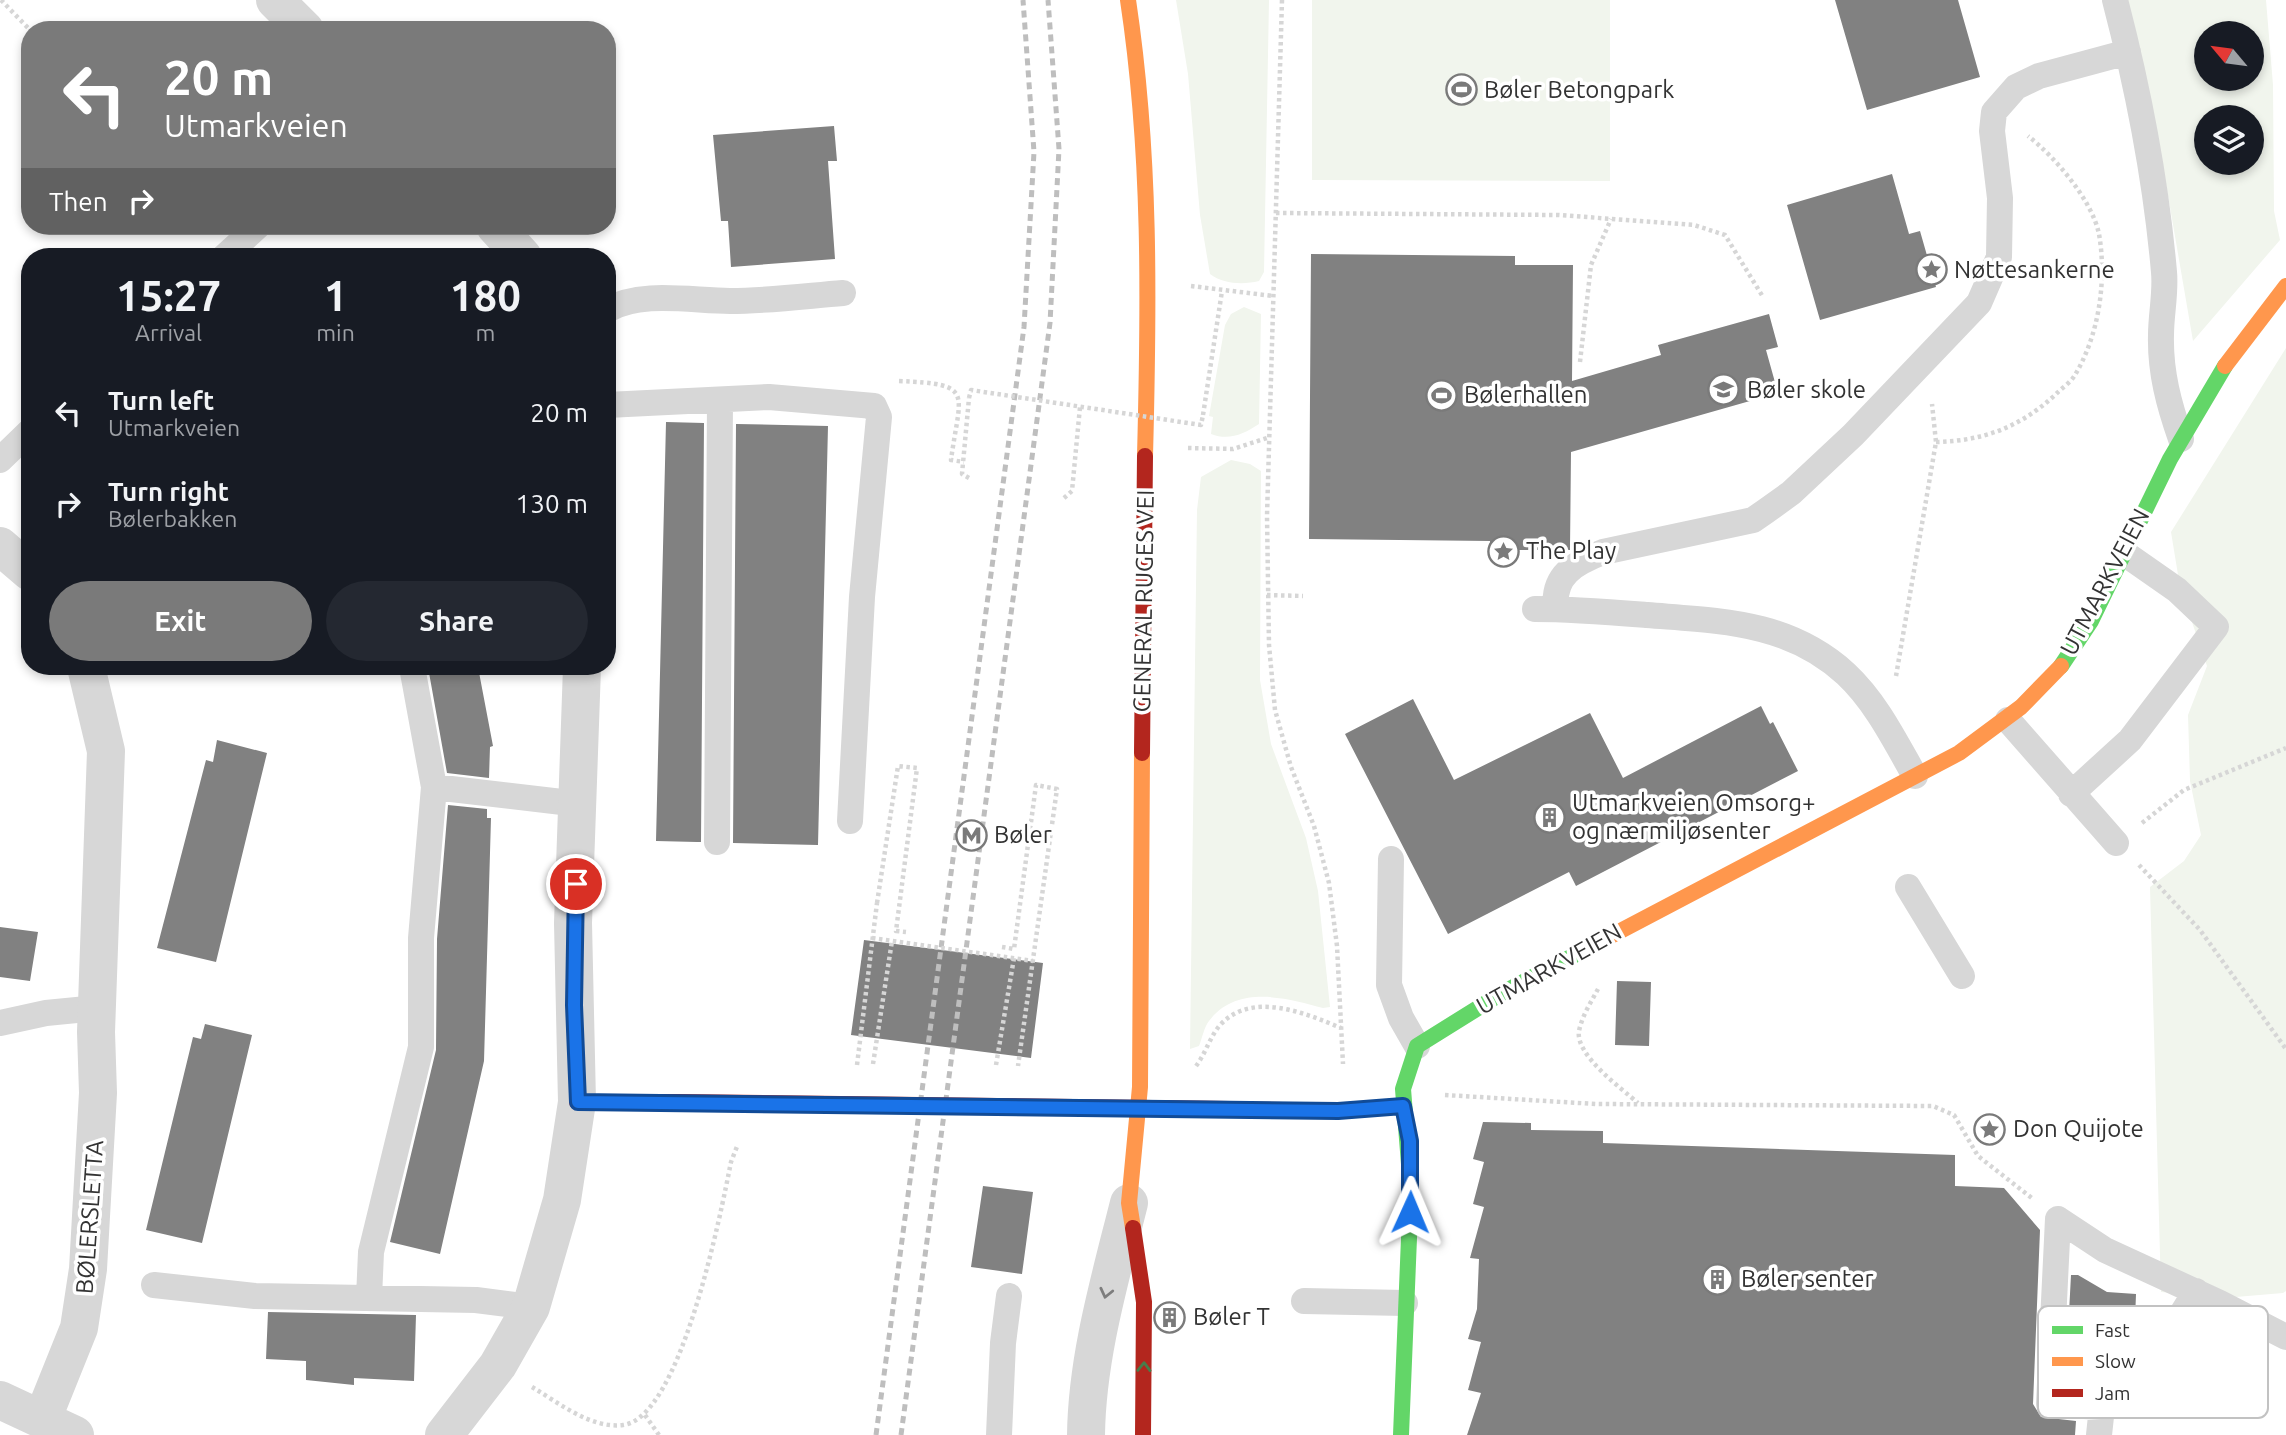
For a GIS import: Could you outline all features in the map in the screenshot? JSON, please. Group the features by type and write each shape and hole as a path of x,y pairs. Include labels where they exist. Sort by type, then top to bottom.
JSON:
{"street":[{"path":"275,0 296,21"},
{"name":"GENERAL RUGES VEI","path":"1086,1435 1087,1408 1104,1301 1129,1203 1140,1087 1143,555 1150,284 1139,74 1128,0"},
{"path":"503,235 515,248"},
{"name":"UTMARKVEIEN","path":"1418,1046 1502,993 1915,776 1959,752 2008,720 2056,674 2101,602 2181,439 2248,332 2286,286"},
{"name":"BØLERSLETTA","path":"33,1421 76,1336 83,1309 98,1093 97,1008 106,751 88,675"},
{"path":"444,1435 498,1365 531,1307 562,1200 578,1102 573,923 582,675"},
{"path":"1401,1435 1411,1189 1410,1141 1403,1106 1405,1075 1418,1046"},
{"path":"578,1102 1013,1105 1338,1111 1403,1106"},
{"name":"GENERAL RUGES VEI","path":"1129,1203 1144,1302 1143,1435"}],"lane":[{"path":"2115,0 2128,52 2165,275 2161,338 2165,393 2181,439"},
{"path":"1915,776 1888,728 1848,676 1828,659 1793,639 1744,623 1545,609 1563,575 1582,560 1603,552 1753,520 1766,512 1853,435 1979,303 1999,257 2000,198 1992,131 1994,112 2016,87 2039,76 2128,52"},
{"path":"233,248 248,235"},
{"path":"616,304 650,300 732,301 844,293"},
{"path":"616,403 769,397 874,406 879,417 862,597 850,821"},
{"path":"717,842 720,401"},
{"path":"0,460 21,439"},
{"path":"2071,794 2130,740 2216,627 2177,590 2124,553"},
{"path":"369,1298 371,1252 421,1047 421,938 434,787 413,675"},
{"path":"2008,720 2116,843"},
{"path":"434,787 579,804"},
{"path":"1391,859 1389,985 1401,1018 1418,1046"},
{"path":"1908,887 1962,976"},
{"path":"0,1023 46,1013 97,1008"},
{"path":"2058,1219 2105,1250 2225,1306"},
{"path":"2054,1306 2058,1219"},
{"path":"154,1285 255,1296 476,1300 531,1307"},
{"path":"2187,1306 2196,1291"},
{"path":"999,1435 1003,1343 1009,1296"},
{"path":"1304,1301 1405,1303"},
{"path":"2268,1328 2286,1337"}],"path":[{"path":"1,0 21,21"},
{"path":"1282,0 1267,595 1275,710 1291,767 1314,826 1329,883 1338,946 1343,1064"},
{"path":"1936,442 1967,441 2000,433 2042,408 2075,376 2094,329 2099,302 2102,277 2099,232 2079,192 2049,152 1994,112"},
{"path":"1276,213 1559,215 1694,225 1725,235 1763,298"},
{"path":"1580,362 1591,265 1611,219"},
{"path":"1190,286 1273,296"},
{"path":"969,478 962,474 971,390 1201,425 1222,291"},
{"path":"1888,728 1936,442 1927,358"},
{"path":"958,404 951,460 964,459"},
{"path":"1063,498 1072,491 1080,407"},
{"path":"1188,448 1233,449 1270,437"},
{"path":"1267,595 1303,596"},
{"path":"2286,748 2184,790 2116,843 2184,911 2286,1049"},
{"path":"853,1105 872,938 898,766 917,768 896,931 906,932"},
{"path":"1002,947 1014,949 1036,785 1057,789 1013,1105"},
{"path":"872,938 1033,961"},
{"path":"880,1065 873,1064 892,941"},
{"path":"999,1051 1014,958"},
{"path":"1600,985 1582,1021 1580,1042 1585,1054 1639,1103"},
{"path":"1193,1070 1222,1024 1247,1008 1273,1007 1317,1018 1341,1028"},
{"path":"1440,1095 1639,1103 1933,1105 1954,1115 1978,1156 2058,1219"},
{"path":"522,1382 599,1425 626,1425 645,1415 665,1383 685,1340 704,1285 724,1196"},
{"path":"645,1415 659,1435"}],"shaded area":[{"path":"1176,0 1269,0 1264,272 1259,281 1233,283 1210,274 1200,215 1188,74"},
{"name":"Bøler Betongpark","path":"1312,0 1610,0 1610,181 1312,180"},
{"path":"2126,0 2266,0 2273,85 2274,211 2280,240 2193,341 2160,149"},
{"path":"1244,307 1261,314 1259,424 1236,435 1218,436 1211,434 1213,417 1209,416 1225,325 1231,314"},
{"path":"2286,348 2286,1291 2224,1298 2161,1292 2150,887 2184,861 2201,835 2190,781 2188,715 2207,666 2180,587 2171,532"},
{"path":"1231,460 1250,464 1261,471 1260,680 1271,744 1306,838 1318,891 1330,1007 1263,997 1234,1002 1220,1009 1209,1021 1199,1046 1190,1049 1197,510 1201,477"}],"building":[{"path":"1835,0 1958,0 1980,77 1867,110"},
{"path":"834,126 837,161 828,161 835,259 731,267 728,221 721,221 713,135"},
{"path":"1892,174 1909,234 1920,231 1936,287 1820,320 1787,205"},
{"name":"Bølerhallen","path":"1311,254 1515,256 1515,265 1573,265 1572,381 1661,355 1658,345 1769,314 1778,347 1766,350 1778,393 1571,452 1570,550 1490,550 1490,541 1309,539"},
{"path":"666,422 704,423 701,842 656,841"},
{"path":"736,424 828,426 818,845 733,843"},
{"path":"429,675 480,675 493,746 490,747 489,778 447,773"},
{"name":"Utmarkveien Omsorg+ og nærmiljøsenter","path":"1413,699 1454,780 1590,713 1623,778 1761,706 1770,724 1773,722 1798,771 1576,886 1569,872 1448,934 1345,734"},
{"path":"217,740 267,753 216,962 157,948 206,760 213,762"},
{"path":"448,805 487,809 487,818 491,818 484,1061 440,1254 390,1242 436,1050 437,939"},
{"path":"0,927 38,932 30,981 0,977"},
{"path":"864,940 1043,963 1031,1058 851,1035"},
{"path":"1617,981 1651,982 1649,1046 1615,1045"},
{"path":"205,1024 252,1035 202,1243 146,1230 193,1037 201,1039"},
{"name":"Bøler senter","path":"1483,1122 1531,1123 1531,1130 1603,1131 1603,1143 1955,1155 1955,1186 2004,1188 2040,1230 2033,1404 2038,1418 2076,1421 2075,1435 1467,1435 1481,1393 1468,1390 1481,1342 1468,1339 1477,1309 1479,1259 1470,1258 1484,1207 1473,1204 1484,1162 1473,1159"},
{"path":"983,1186 1033,1192 1022,1274 971,1267"},
{"path":"2071,1275 2078,1275 2107,1292 2136,1294 2136,1306 2069,1306"},
{"path":"268,1312 416,1315 414,1381 354,1378 354,1385 306,1380 306,1361 266,1359"}],"railway":[{"path":"876,1435 1024,327 1034,152 1023,0"},
{"path":"901,1435 1050,323 1059,149 1048,0"}],"traffic: fast":[{"path":"2061,666 2091,621 2170,459 2225,366"},
{"path":"1401,1435 1411,1189 1403,1089 1417,1046 1502,993 1588,948"}],"traffic: slow":[{"path":"1128,0 1145,171 1145,456"},
{"path":"2225,366 2286,286"},
{"path":"1588,948 1959,753 2021,707 2061,666"},
{"path":"1133,1228 1129,1203 1140,1087 1142,753"},
{"path":"1230,1109 1338,1111 1403,1106"}],"traffic: jam":[{"path":"1142,753 1145,456"},
{"path":"577,1102 677,1102"},
{"path":"677,1102 1230,1109"},
{"path":"1133,1228 1144,1302 1143,1435"}],"place":[{"name":"Bøler Betongpark","path":"1461,90"},
{"name":"Nøttesankerne","path":"1931,270"},
{"name":"Bøler skole","path":"1724,390"},
{"name":"Bølerhallen","path":"1441,395"},
{"name":"The Play","path":"1503,551"},
{"name":"Utmarkveien Omsorg+ og nærmiljøsenter","path":"1549,817"},
{"name":"Bøler","path":"971,835"},
{"name":"Don Quijote","path":"1990,1129"},
{"name":"Bøler senter","path":"1718,1279"},
{"name":"Bøler T","path":"1170,1317"}],"route":[{"path":"576,884 573,923 578,1102 1013,1105 1338,1111 1403,1106 1410,1141 1410,1212"}]}
